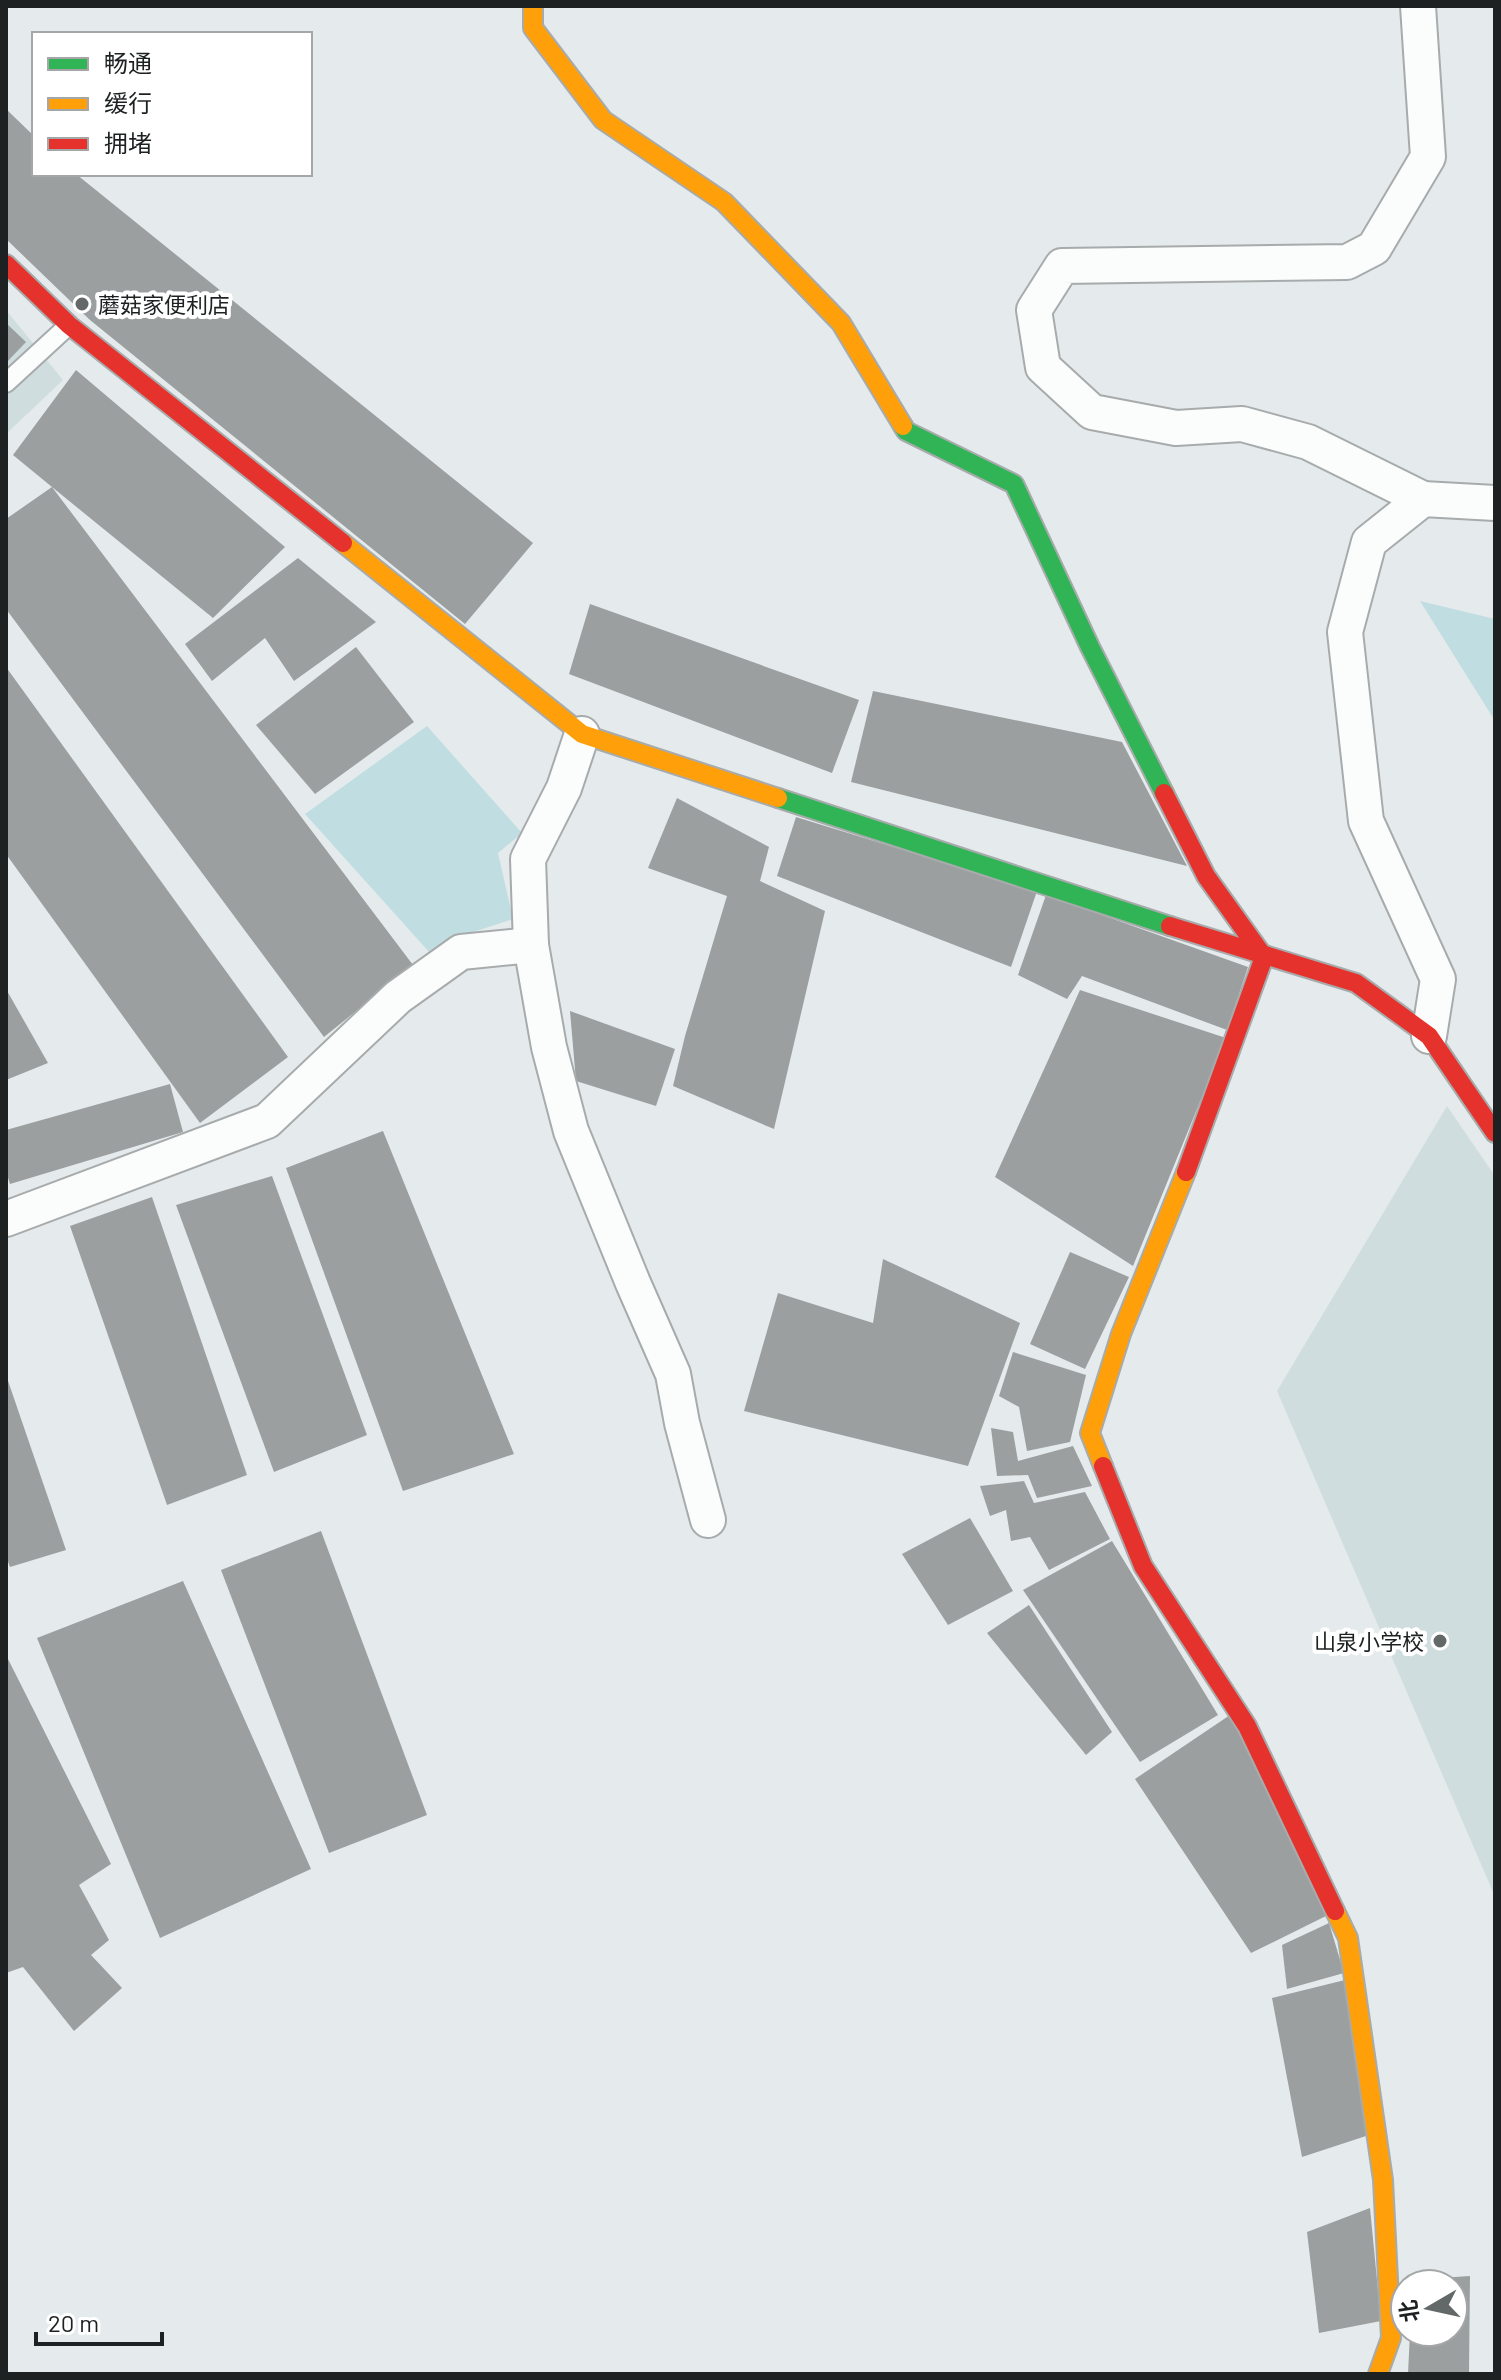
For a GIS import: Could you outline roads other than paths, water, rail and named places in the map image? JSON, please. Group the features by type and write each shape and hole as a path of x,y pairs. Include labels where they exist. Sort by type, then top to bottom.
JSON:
{"street":[{"path":"533,6 533,28 603,120 724,202 841,323 906,431 1014,484 1090,647 1206,876 1264,957"},
{"path":"1418,6 1428,157 1374,248 1347,262 1062,266 1034,310 1043,367 1092,412 1176,428 1242,424 1308,442 1423,499 1495,503"},
{"path":"6,264 69,325 582,734 1264,957 1356,983 1429,1036 1495,1133"},
{"path":"1423,499 1369,542 1345,632 1366,821 1438,979 1429,1036"},
{"path":"582,734 564,788 528,859 531,945 549,1047 571,1131 673,1374 682,1423 708,1520"},
{"path":"6,1219 267,1121 398,997 461,952 531,945"},
{"path":"1264,957 1181,1185 1121,1334 1090,1433 1143,1566 1247,1726 1348,1938 1383,2180 1391,2338 1378,2374"}],"lane":[{"path":"6,383 69,325"}],"place":[{"name":"蘑菇家便利店","path":"82,304"},
{"name":"山泉小学校","path":"1440,1641"}]}
